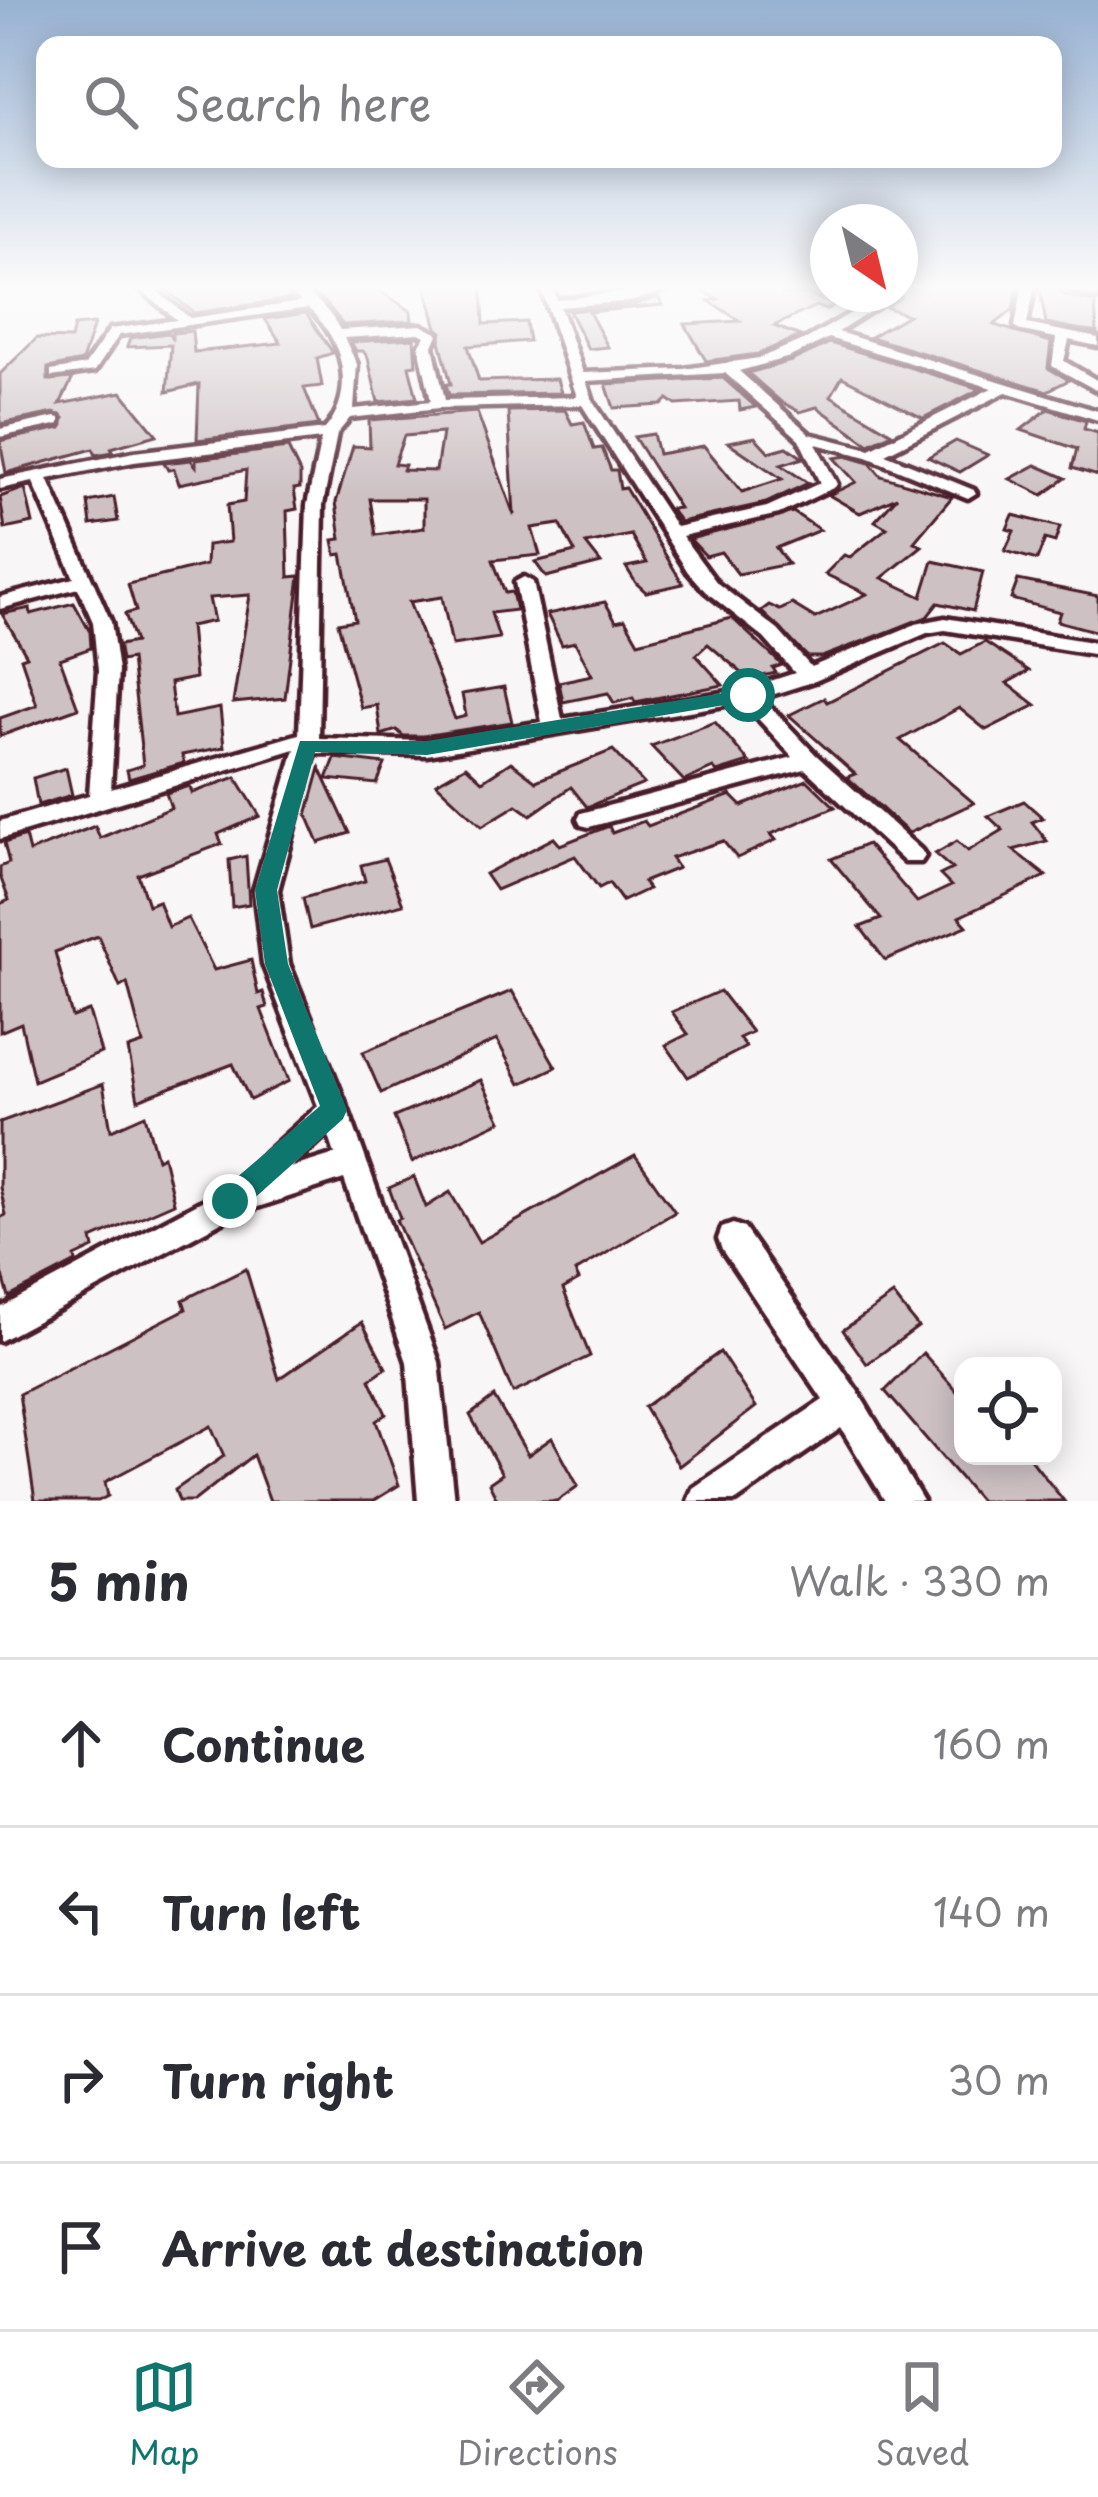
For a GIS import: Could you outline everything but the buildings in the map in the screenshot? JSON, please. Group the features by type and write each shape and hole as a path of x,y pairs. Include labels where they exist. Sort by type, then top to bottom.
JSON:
{"street":[{"path":"56,374 89,368 97,355"},
{"path":"346,355 350,364 346,414 330,433 315,505 308,742 266,890 277,964 423,1362 436,1501"},
{"path":"428,355 439,404"},
{"path":"572,355 586,401 670,533 711,587 771,634 808,676"},
{"path":"580,377 726,366 782,355"},
{"path":"895,355 1094,415 1098,387 1061,369 1059,355"},
{"path":"670,533 749,518 813,495 829,484 805,437 726,366"},
{"path":"872,454 1001,389"},
{"path":"346,414 439,404 586,401"},
{"path":"0,433 56,422"},
{"path":"0,484 134,457 330,433"},
{"path":"805,437 872,454 968,493"},
{"path":"38,477 102,622 108,671 100,797"},
{"path":"0,603 84,581"},
{"path":"524,582 553,727"},
{"path":"0,830 100,797 308,742 427,748 748,695 808,676 923,628 945,624 1098,649"},
{"path":"748,695 809,760 913,856"},
{"path":"590,819 809,760"},
{"path":"230,1201 334,1110"},
{"path":"0,1325 230,1201 351,1162"},
{"path":"733,1239 846,1404 905,1501"},
{"path":"706,1501 846,1404"}],"route":[{"path":"230,1201 334,1110 277,964 266,890 307,746 427,748 748,695"}]}
